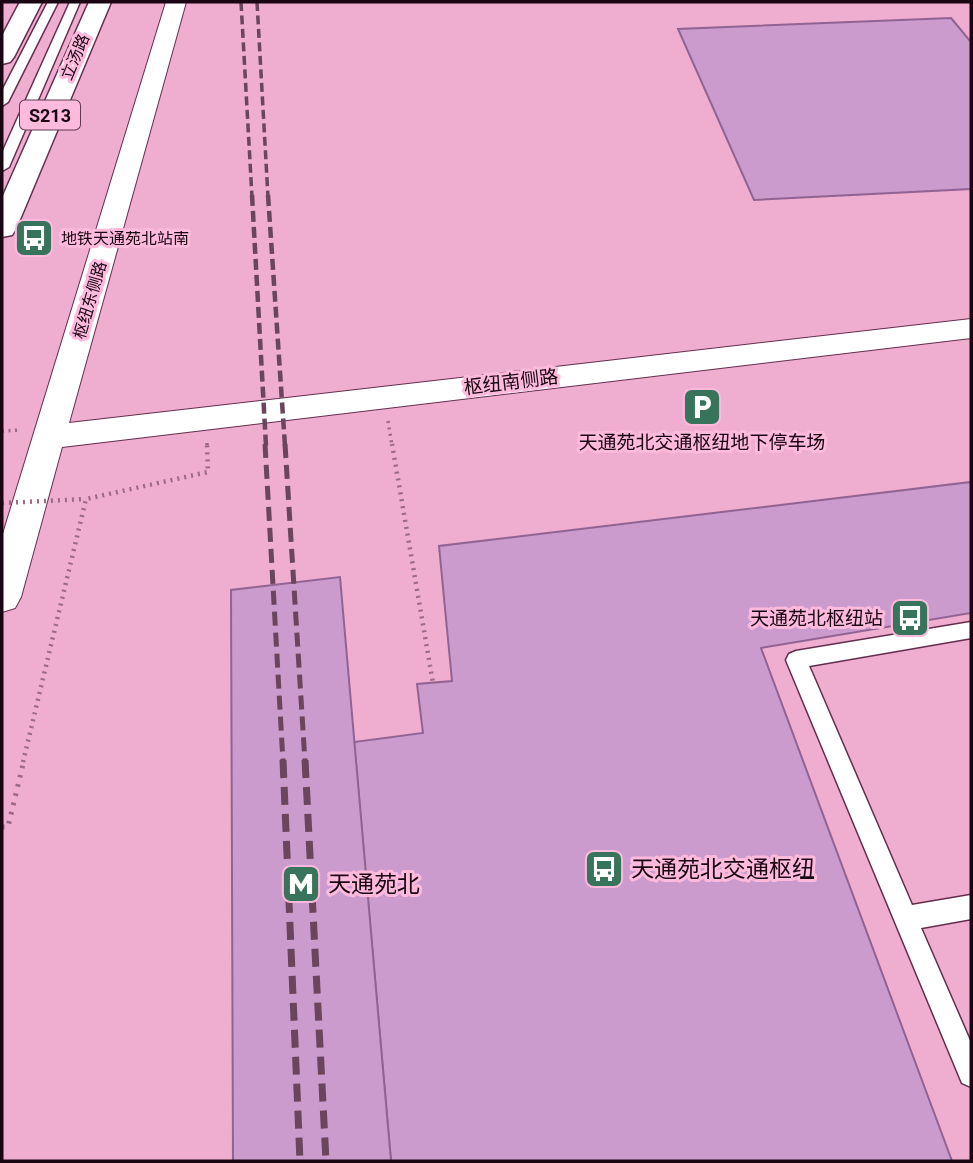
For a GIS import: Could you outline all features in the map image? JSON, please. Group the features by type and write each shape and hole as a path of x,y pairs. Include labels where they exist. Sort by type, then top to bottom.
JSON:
{"main road":[{"path":"2,57 31,2"},
{"name":"立汤路","path":"2,229 100,2"}],"street":[{"name":"枢纽东侧路","path":"2,597 51,437 176,2"},
{"name":"枢纽南侧路","path":"51,437 971,329"}],"lane":[{"path":"2,102 53,2"},
{"path":"2,167 75,2"},
{"path":"971,630 796,660 903,919 971,1074"},
{"path":"903,919 971,907"}],"path":[{"path":"384,397 433,682"},
{"path":"2,503 86,499 208,471"},
{"path":"5,827 86,499"}],"building":[{"path":"951,18 971,42 971,189 754,200 678,29"},
{"name":"天通苑北交通枢纽","path":"971,482 971,613 761,648 952,1161 391,1161 354,742 423,733 417,684 452,681 439,546"},
{"path":"340,577 391,1161 233,1161 231,590"}],"railway":[{"path":"241,2 252,197"},
{"path":"257,2 268,197"},
{"path":"252,195 266,446"},
{"path":"268,195 285,446"},
{"path":"265,444 283,762"},
{"path":"285,444 305,762"},
{"path":"283,760 300,1161"},
{"path":"305,760 326,1161"}],"place":[{"name":"地铁天通苑北站南","path":"34,238"},
{"name":"天通苑北交通枢纽地下停车场","path":"702,407"},
{"name":"天通苑北枢纽站","path":"910,618"},
{"name":"天通苑北交通枢纽","path":"604,869"},
{"name":"天通苑北","path":"301,884"}]}
